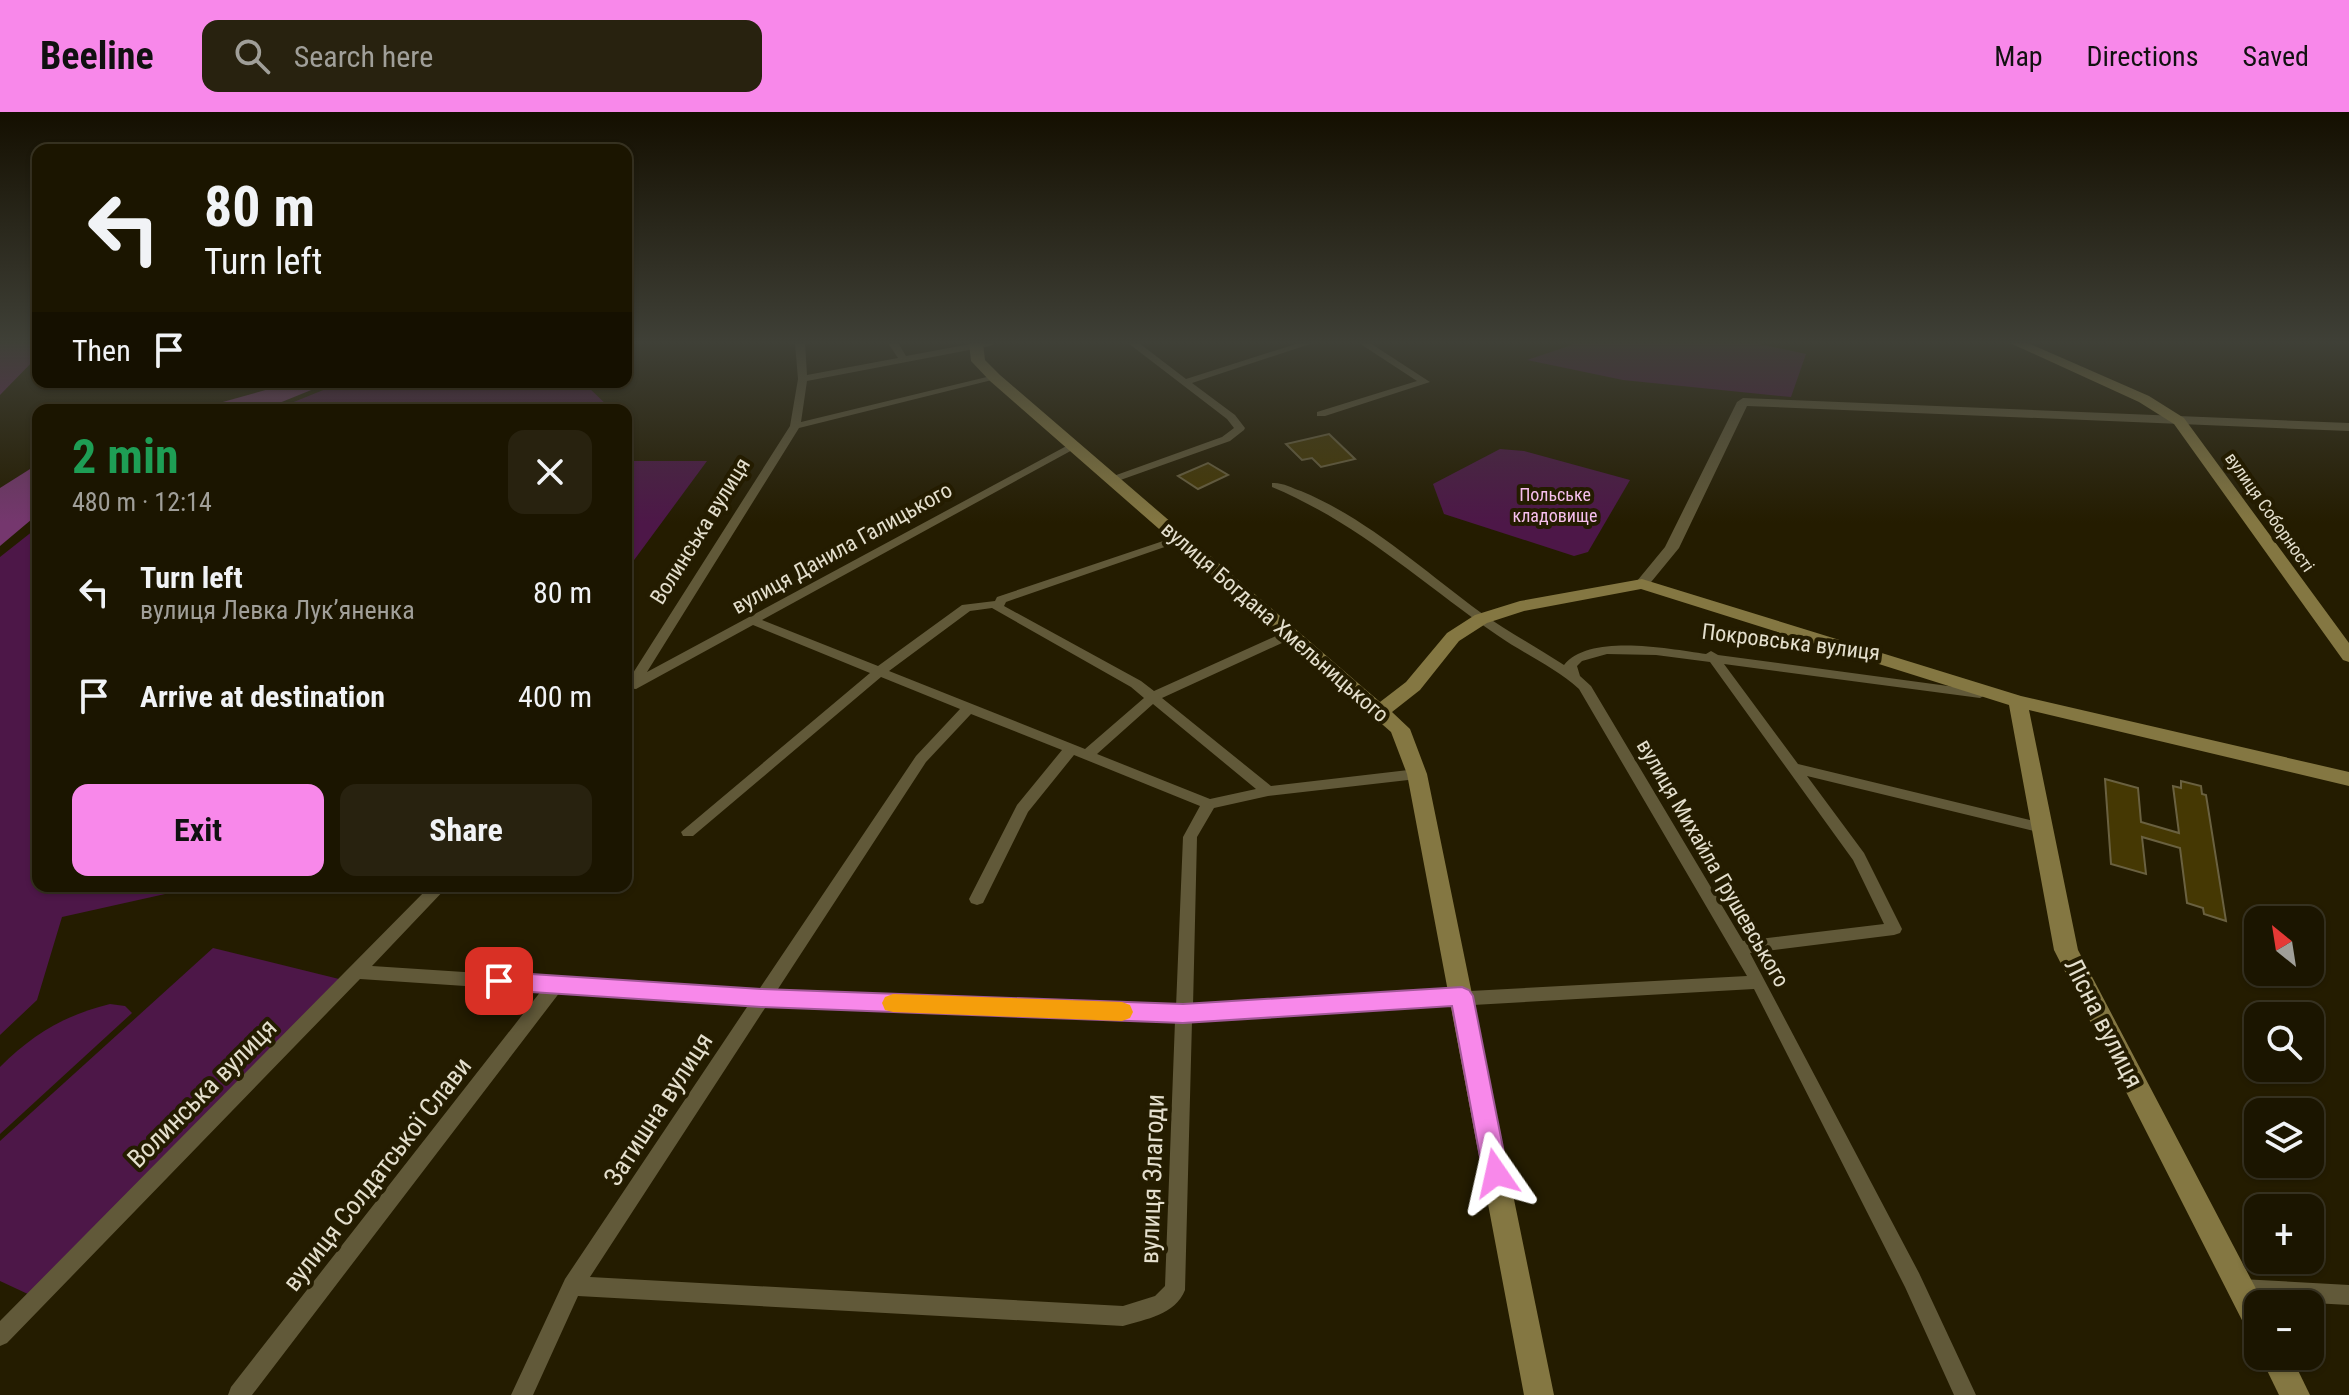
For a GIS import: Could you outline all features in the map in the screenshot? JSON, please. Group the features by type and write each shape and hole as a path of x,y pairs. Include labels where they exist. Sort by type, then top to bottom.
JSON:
{"main road":[{"name":"вулиця Богдана Хмельницького","path":"1023,403 1400,729 1417,774 1539,1395"},
{"name":"вулиця Соборності","path":"2150,403 2179,421 2349,656"},
{"path":"1400,729 1413,686 1441,648 1481,619 1520,606 1642,584"},
{"name":"Покровська вулиця","path":"1642,584 2018,701 2349,779"},
{"path":"1374,705 1413,686"},
{"name":"Лісна вулиця","path":"2018,701 2066,950 2244,1295"},
{"path":"2282,1370 2295,1395"}],"street":[{"name":"Волинська вулиця","path":"632,682 795,426 799,403"},
{"path":"795,426 891,403"},
{"path":"1112,480 1238,432 1236,422 1212,403"},
{"path":"1321,414 1357,403"},
{"path":"1642,584 1672,548 1743,403"},
{"path":"1763,403 2349,427"},
{"name":"вулиця Данила Галицького","path":"632,686 1072,446"},
{"path":"1276,485 1329,507 1481,619 1542,660 1574,675"},
{"path":"688,832 878,673 966,608 997,604 1178,539"},
{"path":"997,604 1000,610 1112,669 1153,697 1268,791"},
{"path":"751,620 1209,804 1268,791 1417,774"},
{"path":"977,899 1022,809 1079,752 1153,697 1291,634"},
{"name":"Покровська вулиця","path":"1574,675 1570,665 1577,658 1607,650 1711,655 1938,686 2018,701"},
{"path":"1711,655 1859,857 1894,929 1740,948"},
{"name":"вулиця Михайла Грушевського","path":"1574,675 1759,982 1912,1280 1965,1395"},
{"name":"Затишна вулиця","path":"522,1395 572,1286 921,759 969,708"},
{"path":"1795,768 2042,828"},
{"name":"вулиця Злагоди","path":"572,1286 1123,1316 1161,1304 1175,1290 1190,837 1209,804"},
{"name":"Волинська вулиця","path":"0,1336 434,892"},
{"path":"358,972 761,998 1183,1014 1462,996 1759,982"},
{"name":"вулиця Солдатської Слави","path":"239,1395 556,984"},
{"path":"2241,1289 2349,1295"}],"green space":[{"path":"605,403 606,404 289,404"},
{"name":"Польське кладовище","path":"1500,449 1524,451 1630,480 1588,552 1574,556 1444,514 1433,484"},
{"path":"632,461 707,461 632,563"},
{"path":"32,532 32,892 174,892 62,917 37,1000 0,1035 0,557"},
{"path":"213,948 339,979 30,1295 0,1281 0,1141"},
{"path":"110,1004 125,1006 132,1013 0,1134 0,1067 50,1027"}],"shaded area":[{"path":"219,403 280,403 277,404 215,404"},
{"path":"32,468 32,519 0,546 0,488"}],"building":[{"path":"1329,434 1355,459 1321,467 1312,458 1302,460 1286,444"},
{"path":"1208,463 1228,475 1198,489 1178,476"},
{"path":"2105,779 2138,788 2141,822 2179,833 2173,786 2181,788 2181,781 2201,786 2202,794 2206,795 2226,921 2204,914 2203,908 2187,903 2180,848 2142,837 2146,874 2111,864"}],"slow traffic":[{"path":"893,1003 1122,1012"}],"route":[{"path":"499,981 761,998 1183,1014 1462,996 1496,1173"}]}
